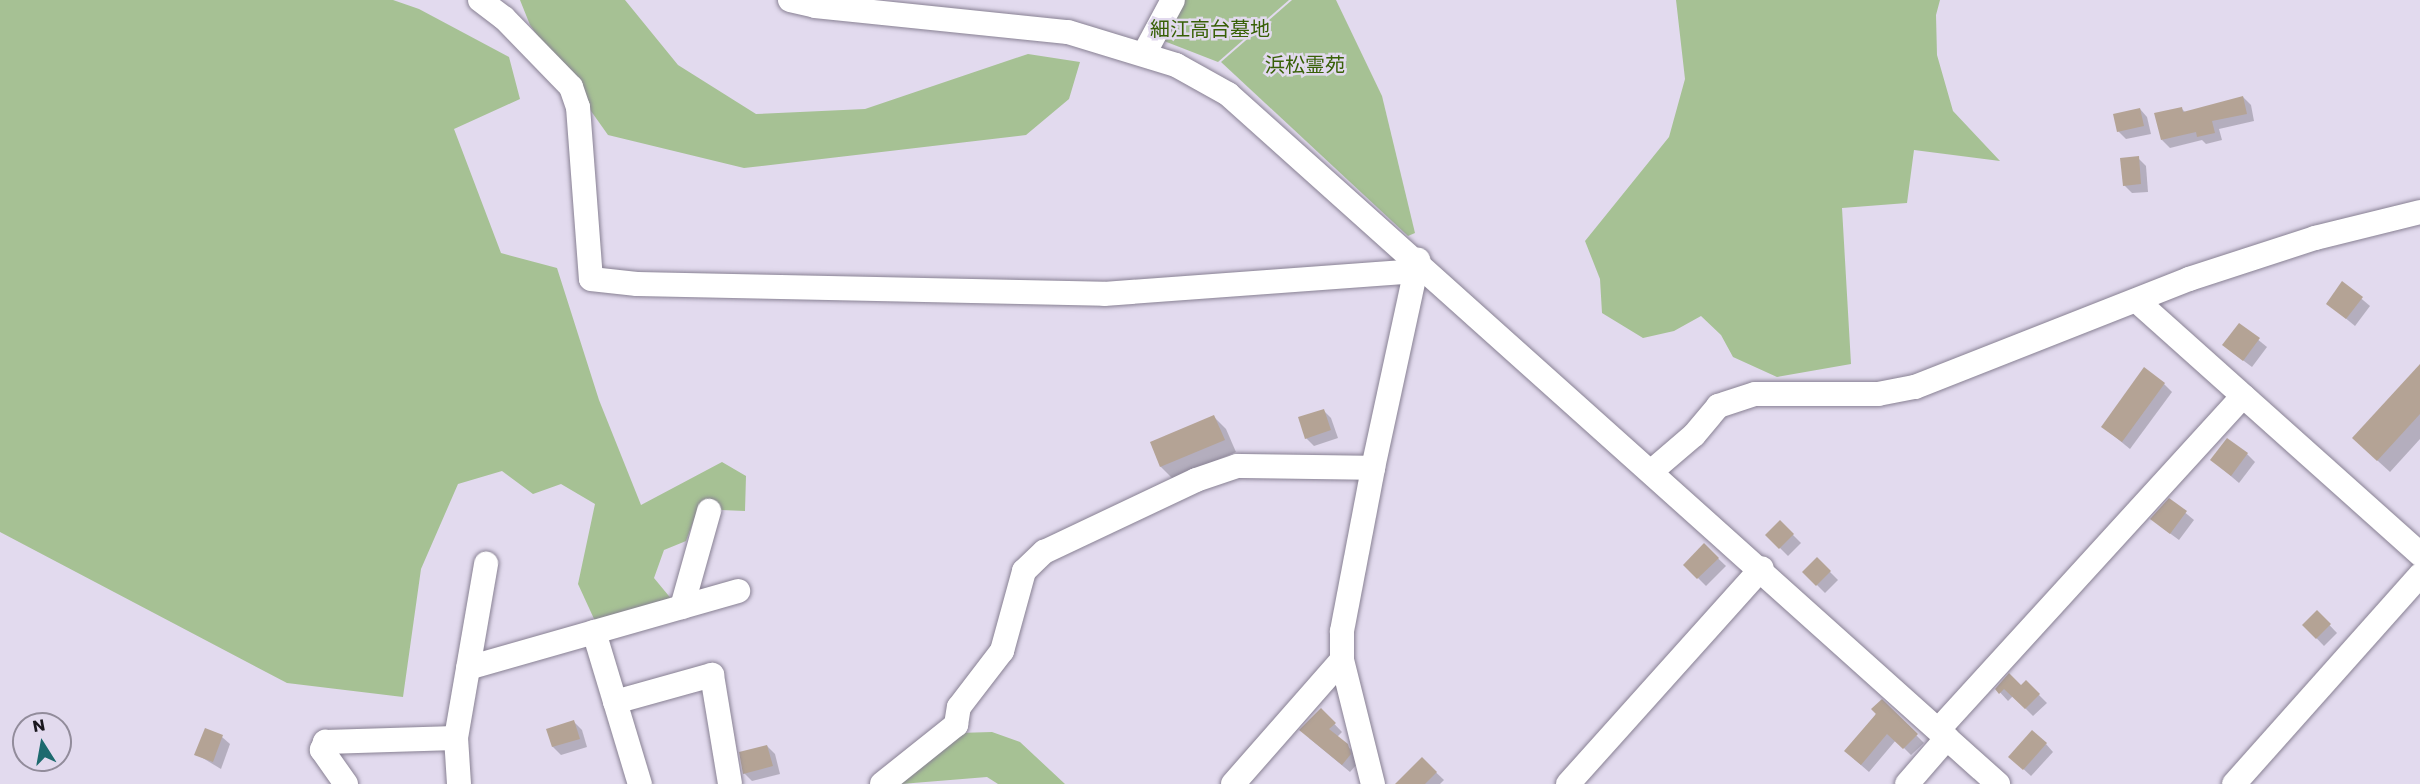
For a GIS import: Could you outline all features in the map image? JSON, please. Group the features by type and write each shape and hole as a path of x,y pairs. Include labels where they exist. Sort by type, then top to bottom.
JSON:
{"street":[{"path":"480,0 504,18 571,87 578,107 591,279 638,284 1104,294 1407,272 1418,260"},
{"path":"790,0 815,6 1068,32 1176,66 1228,94 1653,470 1998,784"},
{"path":"1143,54 1173,0"},
{"path":"1653,470 1694,435 1718,406 1755,394 1878,394 1915,387 2189,279 2305,242 2420,212"},
{"path":"1373,784 1342,660 1342,631 1373,468 1418,260"},
{"path":"2137,300 2420,554"},
{"path":"1907,784 1943,734 2243,396"},
{"path":"882,784 956,725 959,707 1002,651 1024,571 1044,552 1196,480 1237,466 1373,468"},
{"path":"682,607 709,511"},
{"path":"459,784 456,738 486,564"},
{"path":"1568,784 1762,568"},
{"path":"2234,784 2420,575"},
{"path":"468,668 738,591"},
{"path":"594,632 640,784"},
{"path":"1233,784 1342,660"},
{"path":"615,702 712,675 730,784"},
{"path":"346,784 322,750 325,742 456,738"}],"green space":[{"path":"0,0 393,0 419,9 509,57 520,99 454,129 501,253 557,268 599,400 641,505 722,462 746,476 745,511 698,509 686,541 664,550 654,578 673,601 595,621 578,584 595,504 561,484 533,494 502,471 458,484 421,569 403,697 287,683 0,532"},
{"path":"520,0 625,0 678,65 756,114 865,109 1028,54 1080,62 1069,99 1026,135 744,168 608,135 530,25"},
{"name":"細江高台墓地","path":"1167,0 1289,0 1218,62 1146,34"},
{"name":"浜松霊苑","path":"1292,0 1336,0 1382,96 1415,233 1408,236 1221,62"},
{"path":"1676,0 1940,0 1936,15 1937,55 1953,111 2000,161 1914,150 1907,203 1842,208 1851,364 1777,377 1733,357 1721,335 1701,316 1674,331 1643,338 1602,313 1600,279 1585,241 1669,137 1685,79"},
{"path":"992,732 1020,742 1065,784 998,784 987,777 901,784 958,733"}],"building":[{"path":"2243,96 2247,114 2212,121 2215,133 2197,137 2196,132 2161,140 2154,113 2182,107 2183,112"},
{"path":"2140,108 2144,126 2117,132 2113,114"},
{"path":"2139,156 2141,184 2123,186 2120,158"},
{"path":"2342,281 2363,297 2346,319 2326,304"},
{"path":"2239,323 2260,338 2243,361 2222,345"},
{"path":"2420,364 2420,414 2377,461 2352,438"},
{"path":"2144,367 2165,383 2122,442 2101,427"},
{"path":"1324,409 1331,430 1305,439 1298,417"},
{"path":"1214,415 1225,440 1160,467 1150,442"},
{"path":"2227,438 2248,453 2231,476 2210,460"},
{"path":"2169,498 2187,511 2170,534 2150,519"},
{"path":"1780,520 1794,534 1779,549 1765,535"},
{"path":"1704,543 1719,558 1697,579 1683,565"},
{"path":"1817,557 1831,571 1816,586 1802,572"},
{"path":"2317,610 2331,624 2316,639 2302,625"},
{"path":"2009,673 2021,685 2026,680 2040,694 2025,709 2004,689 1999,694 1995,689"},
{"path":"1882,699 1918,734 1903,749 1887,734 1861,765 1844,751 1876,714 1871,709"},
{"path":"1321,708 1336,723 1329,729 1348,744 1351,754 1342,765 1299,730"},
{"path":"574,720 580,739 552,747 546,729"},
{"path":"205,728 223,735 213,762 194,755"},
{"path":"2032,730 2047,743 2023,770 2008,757"},
{"path":"767,745 773,766 743,774 739,752"},
{"path":"1422,757 1437,772 1425,784 1395,784"}]}
